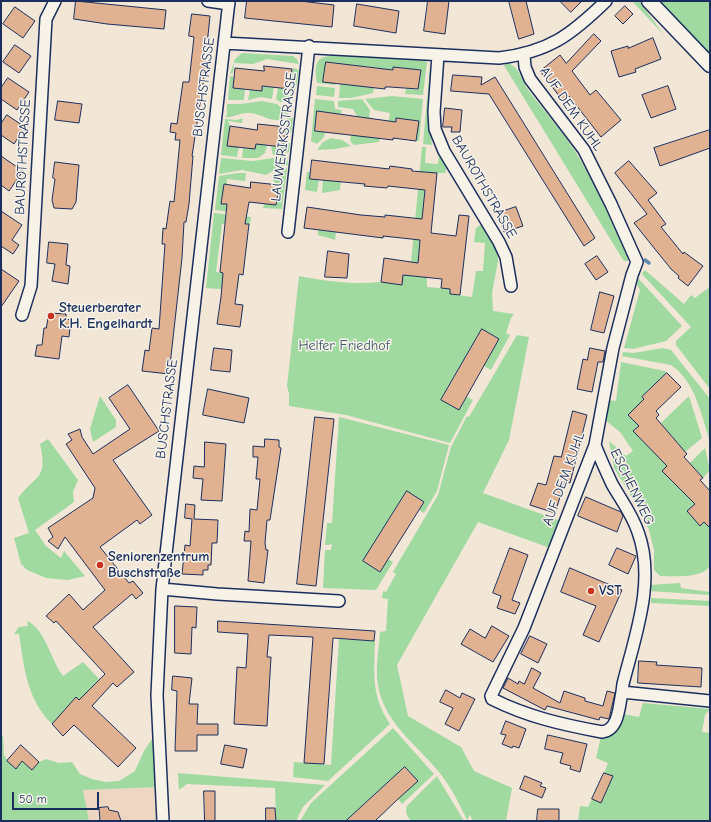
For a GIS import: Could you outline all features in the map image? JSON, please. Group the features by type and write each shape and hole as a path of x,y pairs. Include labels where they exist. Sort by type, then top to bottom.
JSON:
{"street":[{"name":"BAUROTHSTRASSE","path":"22,315 31,286 46,19 55,1"},
{"path":"208,1 229,2"},
{"path":"224,43 310,46 481,58 524,55 540,50 564,37 584,23 606,1"},
{"path":"649,1 710,65"},
{"name":"BUSCHSTRASSE","path":"163,821 157,695 162,589 229,2"},
{"name":"LAUWERIKSSTRASSE","path":"288,232 310,46"},
{"name":"BAUROTHSTRASSE","path":"438,55 434,121 439,141 499,242 506,257 511,286"},
{"name":"AUF DEM KUHL","path":"524,55 525,68 530,79 575,137 597,174 637,262 632,275 613,348 595,445 524,628 491,696 492,699 500,703 535,717 602,732 608,731 615,725 622,692"},
{"name":"ESCHENWEG","path":"595,445 613,485 634,521 643,552 645,569 644,595 622,692"},
{"path":"162,589 217,594 339,601"},
{"path":"622,692 710,701"}],"shaded area":[{"path":"160,787 163,821 89,821 83,790"}],"green space":[{"path":"632,1 639,1 664,35"},
{"path":"659,1 710,1 710,54"},
{"path":"242,53 293,56 297,59 299,64 267,59 253,64 234,63 233,73 230,74 235,59"},
{"path":"332,53 425,61 427,62 423,95 405,94 406,89 418,90 420,70 393,67 393,70 365,66 362,86 374,88 373,93 351,98 339,98 340,84 352,85 355,65 326,62 323,81 336,83 335,85 317,83 316,65 318,61 321,58 331,56"},
{"path":"507,63 515,67 526,87 575,151 590,177 628,258 628,261 624,261 620,255 505,67 504,65"},
{"path":"430,66 432,70 428,114 432,145 423,144"},
{"path":"293,68 299,70 295,90 293,95 285,101 280,102 276,99 278,88 290,89"},
{"path":"230,76 234,77 245,89 244,100 228,100"},
{"path":"262,86 274,87 272,99 261,97 248,100 250,90 261,91"},
{"path":"317,86 335,88 334,97 316,95"},
{"path":"392,96 423,99 419,141 416,141 419,121 396,118 396,122 389,121 390,113 374,110 365,99"},
{"path":"315,99 334,101 335,109 342,110 341,114 317,111 315,131 325,132 324,137 317,144 311,141"},
{"path":"362,99 370,110 369,117 373,119 370,137 380,138 379,142 354,145 350,141 351,135 360,136 363,117 357,116 353,109 338,107 338,101"},
{"path":"262,101 277,104 289,115 284,119 279,120 274,120 253,113 225,117 227,115 227,104"},
{"path":"291,116 293,119 291,133 287,133 286,143 290,143 289,152 273,155 271,146 283,147 286,128 281,127 281,122"},
{"path":"243,118 242,123 228,121 230,126 227,145 239,147 237,157 221,155 225,119 237,120"},
{"path":"331,138 342,140 351,146 317,150 323,142"},
{"path":"255,144 267,145 265,153 258,158 242,158 243,148 255,149"},
{"name":"Helfer Friedhof","path":"422,147 426,147 425,163 438,164 439,153 447,167 445,173 426,173 417,276 427,277 427,287 450,289 450,294 472,297 476,271 483,271 485,243 474,242 476,228 482,224 497,248 498,261 492,293 493,311 514,314 511,318 506,333 510,335 491,370 484,366 499,339 482,329 441,399 459,410 467,397 473,400 450,443 346,415 289,406 287,386 299,276 329,281 359,283 380,282 410,274"},
{"path":"287,156 288,165 279,167 266,175 242,170 219,174 221,158 253,161"},
{"path":"287,168 282,209 263,208 264,204 276,205 279,185 275,185 272,175 280,169"},
{"path":"307,172 311,172 310,179 319,179 317,192 305,190"},
{"path":"246,173 245,181 227,179 227,185 224,184 221,203 232,205 231,212 215,210 219,176"},
{"path":"323,180 341,181 340,190 322,193"},
{"path":"214,213 251,217 250,224 225,221 225,224 222,224 216,272 225,273 226,277 239,279 238,288 221,286 221,289 206,288"},
{"path":"318,230 336,232 335,240 318,235"},
{"path":"645,270 684,304 691,295 695,298 708,288 710,289 710,389 676,345 676,341 691,327 642,274"},
{"path":"638,278 682,326 666,341 633,349 624,348 640,290 637,284"},
{"path":"517,335 529,337 509,440 483,493 561,521 550,548 478,522 397,665 408,716 461,747 474,771 512,788 506,821 473,821 470,815 467,820 443,778 431,762 396,724 383,703 379,690 377,668 380,632 386,631 388,599 382,598 383,591 386,592 396,574 393,572 438,495 451,447 467,416 469,417"},
{"path":"663,348 671,350 710,399 710,441 692,390 679,372 671,365 622,356 623,352 634,353"},
{"path":"621,362 665,371 667,373 642,397 644,399 628,415 639,426 634,431 667,466 662,471 673,483 676,481 695,504 687,511 700,525 704,522 710,528 710,565 701,573 688,576 660,576 654,570 654,550 649,530 642,514 614,468 609,441 626,456 633,451 620,432 605,420 607,400 616,401"},
{"path":"100,396 116,420 116,427 93,442 90,429"},
{"path":"689,396 702,438 685,452 661,423"},
{"path":"339,417 449,445 437,491 424,513 419,510 424,502 407,491 363,561 380,572 388,559 393,562 376,590 323,588 325,550 331,550 332,543 325,545 327,523 332,523"},
{"path":"48,439 78,480 73,492 74,502 35,530 46,546 61,558 64,551 85,576 68,580 46,578 27,570 21,564 14,538 29,533 18,498 42,470 43,464 40,444"},
{"path":"705,448 710,470 703,478 690,463"},
{"path":"680,583 681,588 710,592 710,595 649,591 650,585"},
{"path":"651,598 710,601 710,606 651,603"},
{"path":"27,621 39,630 63,676 83,662 99,679 79,700 76,697 52,724 44,715 32,694 25,671 19,634 14,634 19,627 28,626"},
{"path":"339,639 375,641 375,684 380,704 390,724 328,781 293,777 294,762 331,765"},
{"path":"643,703 710,709 705,715 702,732 710,733 710,821 578,821 580,806 588,807 592,799 612,776 604,773 608,763 596,758 602,732 617,713 639,717"},
{"path":"393,728 434,774 402,804 398,799 418,781 405,767 346,821 300,821 311,803"},
{"path":"158,730 160,787 83,790 89,821 1,821 1,734 3,736 4,755 15,769 22,761 32,770 39,762 46,759 59,763 72,762 80,774 105,782 119,781 135,771 144,751"},
{"path":"178,773 325,785 303,807 296,821 276,821 275,788 187,784 179,790"},
{"path":"437,776 464,821 411,821 408,818 406,813 407,806"}],"building":[{"path":"76,1 166,10 164,29 107,24 74,19"},
{"path":"247,1 300,1 334,5 332,27 245,18"},
{"path":"428,1 449,1 445,34 424,31"},
{"path":"509,1 526,1 534,34 519,39"},
{"path":"560,1 582,1 571,12"},
{"path":"357,4 399,11 396,33 354,26"},
{"path":"625,6 633,14 623,24 615,16"},
{"path":"15,7 35,21 23,38 3,24"},
{"path":"192,14 210,16 203,84 192,156 189,204 186,222 184,222 182,258 169,374 142,371 145,350 149,351 152,328 159,329 165,244 162,244 163,228 166,229 170,201 174,202 180,140 175,140 176,133 170,132 171,123 177,124 183,82 189,82 194,37 189,36"},
{"path":"594,34 601,41 572,71 590,95 596,90 621,120 601,137 569,96 563,101 540,71 560,55 566,63"},
{"path":"653,38 661,59 635,69 636,72 619,77 611,51 628,46 628,48"},
{"path":"15,45 31,56 19,73 3,62"},
{"path":"326,62 393,70 393,67 421,70 418,89 385,87 385,89 323,82"},
{"path":"264,66 292,69 290,89 262,86 262,91 233,88 235,68 264,71"},
{"path":"453,75 482,77 481,85 495,77 595,238 584,246 489,94 451,91"},
{"path":"8,78 29,92 17,110 1,99 1,88"},
{"path":"668,86 676,109 651,118 642,95"},
{"path":"58,101 82,104 79,123 55,120"},
{"path":"445,108 462,110 460,132 451,132 452,127 443,127"},
{"path":"317,111 396,122 396,118 419,121 416,141 393,138 393,140 315,131"},
{"path":"7,115 25,127 14,144 1,135 1,124"},
{"path":"258,124 286,127 283,147 256,144 255,149 227,146 230,126 257,130"},
{"path":"710,130 710,148 660,166 654,148"},
{"path":"1,156 23,171 9,191 1,185"},
{"path":"312,160 389,169 390,166 412,169 412,171 437,173 431,233 456,236 459,215 469,216 460,295 450,294 450,289 441,288 442,279 403,275 402,285 381,282 384,258 418,263 420,240 383,236 383,238 304,228 307,207 361,215 385,217 385,215 422,219 425,190 388,186 387,188 364,186 365,184 310,179"},
{"path":"629,161 657,193 648,200 666,224 661,227 683,254 684,252 703,266 688,286 678,278 679,276 671,269 634,223 647,214 615,173"},
{"path":"55,162 79,165 76,202 72,209 54,208 52,200 55,179 53,178"},
{"path":"251,182 279,185 276,205 249,202 245,224 249,224 243,275 239,274 235,304 243,305 240,327 217,324 223,273 220,272 227,204 221,204 224,184 250,188"},
{"path":"516,207 523,226 504,232 498,213"},
{"path":"1,211 22,225 12,240 19,245 13,254 1,246"},
{"path":"49,242 68,244 66,265 70,266 68,284 52,281 55,264 47,263"},
{"path":"328,251 349,254 347,278 325,277"},
{"path":"597,256 608,272 596,280 585,264"},
{"path":"1,269 19,281 1,307"},
{"path":"600,292 614,296 604,333 591,330"},
{"path":"49,313 66,314 66,319 71,320 69,337 62,336 59,359 35,356 37,345 42,345 44,328 46,328"},
{"path":"482,329 499,339 459,410 441,400"},
{"path":"214,348 232,350 230,372 211,370"},
{"path":"590,348 605,351 603,362 598,362 592,392 577,389 583,359 587,360"},
{"path":"667,373 681,387 656,411 659,415 656,418 687,454 684,457 703,478 700,480 710,491 710,528 704,522 700,526 687,511 695,504 662,471 667,466 633,431 639,426 628,415 644,399 642,397"},
{"name":"Seniorenzentrum Buschstraße","path":"128,385 159,431 113,460 152,515 140,524 137,520 100,547 129,583 133,581 143,593 136,599 132,594 93,627 134,672 117,687 113,683 92,706 136,748 118,767 74,725 63,736 52,724 76,697 79,700 105,674 56,621 54,623 46,616 69,594 83,610 105,590 65,537 58,549 48,541 53,537 48,528 93,498 95,488 66,444 72,440 68,434 80,429 82,437 93,454 130,429 109,398"},
{"path":"208,389 249,398 244,423 203,415"},
{"path":"573,411 587,415 570,483 565,481 555,513 530,505 538,483 546,485 554,456 561,457"},
{"path":"315,417 334,419 316,586 297,584"},
{"path":"265,439 279,440 279,447 281,448 270,520 267,520 265,543 266,550 268,550 264,583 248,581 251,541 244,541 245,531 249,532 250,509 257,510 260,479 256,479 258,457 253,457 253,446 264,447"},
{"path":"205,442 226,444 222,501 201,500 203,479 193,478 194,466 204,467"},
{"path":"407,491 424,502 380,572 363,561"},
{"path":"586,497 621,512 623,516 617,532 578,516"},
{"path":"186,504 195,505 194,519 218,520 217,543 212,543 211,565 208,565 208,570 203,570 203,575 182,574 185,545 190,546 192,519 185,518"},
{"path":"510,548 528,555 512,600 520,603 515,614 497,608 501,596 493,593"},
{"path":"617,548 636,556 628,574 609,565"},
{"name":"VST","path":"570,568 622,590 599,642 583,635 596,606 561,592"},
{"path":"175,606 197,607 196,628 192,627 191,654 175,653"},
{"path":"218,621 375,631 374,641 333,638 324,764 304,763 313,637 269,635 267,657 271,657 267,726 234,724 237,667 246,668 248,634 218,632"},
{"path":"492,626 509,636 493,662 461,644 470,629 485,638"},
{"path":"530,636 547,644 538,663 521,654"},
{"path":"639,661 657,662 656,665 702,668 701,687 638,683"},
{"path":"532,668 541,673 533,688 560,703 564,691 585,698 585,701 603,706 607,691 615,693 609,719 600,717 599,720 547,706 545,710 503,688 508,678 518,684 519,681 524,684"},
{"path":"173,676 192,678 189,704 198,704 197,724 218,724 218,735 197,735 197,751 175,751 177,691 172,690"},
{"path":"446,690 460,698 462,693 475,699 459,731 445,724 453,708 440,702"},
{"path":"506,721 526,729 519,748 513,746 512,748 502,744 506,735 501,734"},
{"path":"548,735 587,744 580,772 570,769 571,766 560,763 563,753 545,749"},
{"path":"21,745 39,762 32,770 22,761 16,769 7,761"},
{"path":"225,745 247,749 243,768 221,764"},
{"path":"405,767 418,781 375,821 346,821"},
{"path":"604,773 613,776 601,803 592,799"},
{"path":"525,776 542,783 540,786 546,788 542,798 520,789"},
{"path":"204,791 215,791 215,821 205,821"},
{"path":"108,807 109,810 118,812 121,821 100,821 99,808"},
{"path":"266,808 275,808 276,821 266,821"},
{"path":"538,809 559,809 559,821 537,821"}],"waterway":[{"path":"645,260 649,263"}],"place":[{"name":"Steuerberater K.H. Engelhardt","path":"51,316"},
{"name":"Seniorenzentrum Buschstraße","path":"100,565"},
{"name":"VST","path":"591,591"}]}
